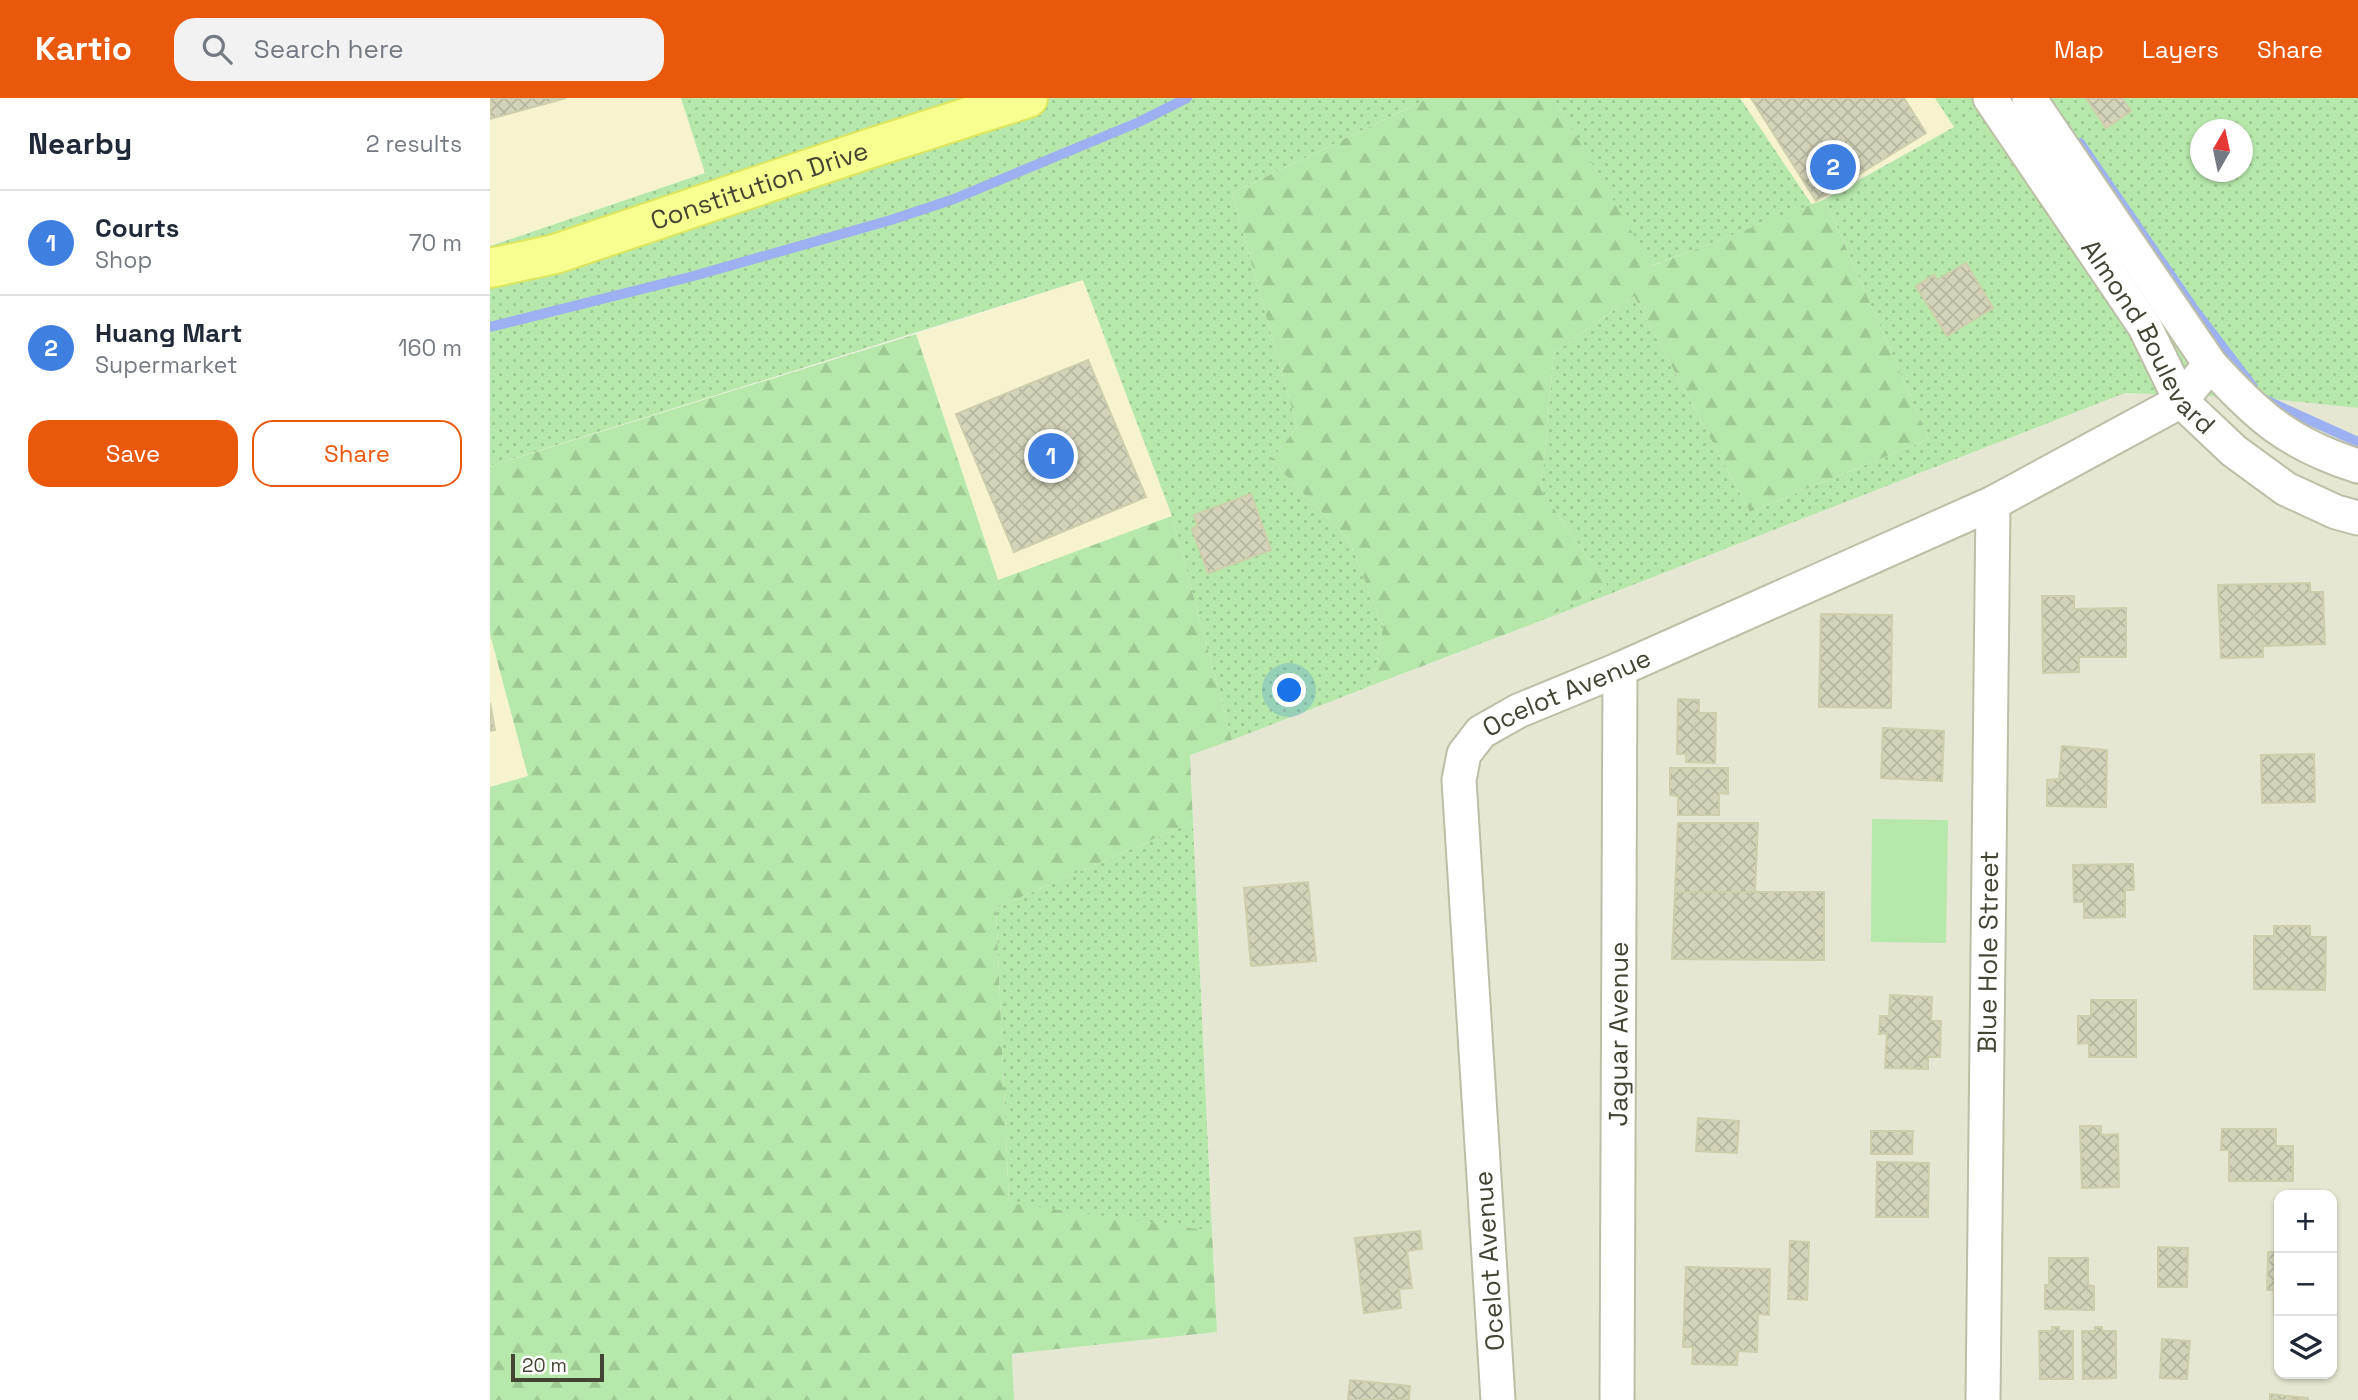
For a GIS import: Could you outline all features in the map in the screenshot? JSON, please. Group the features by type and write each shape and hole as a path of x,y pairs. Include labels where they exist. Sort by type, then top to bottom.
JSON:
{"main road":[{"name":"Constitution Drive","path":"490,268 555,254 1028,98"}],"street":[{"name":"Almond Boulevard","path":"1990,98 2145,327 2181,401 2234,451 2286,489 2336,512 2358,518"},
{"name":"Almond Boulevard","path":"2029,98 2210,364 2244,401 2279,431 2326,456 2358,466"},
{"name":"Ocelot Avenue","path":"1498,1400 1459,780 1464,754 1480,732 1518,711 1620,669 1993,503 2181,401 2210,364"},
{"name":"Blue Hole Street","path":"1983,1400 1993,503"},
{"name":"Jaguar Avenue","path":"1617,1400 1620,669"}],"shaded area":[{"path":"490,98 681,98 705,173 490,246"},
{"path":"1740,98 1935,98 1954,127 1812,205"},
{"path":"1083,280 1172,516 998,581 916,334"},
{"path":"2125,393 2261,398 2358,408 2358,1400 1014,1400 1012,1354 1217,1332 1190,755"},
{"path":"490,634 528,776 490,787"}],"green space":[{"path":"681,98 1429,98 1232,193 1297,427 1271,460 1349,540 1383,627 1373,685 1232,740 1172,516 1083,280 490,466 490,246 705,173"},
{"path":"1429,98 1554,98 1652,266 1825,199 1929,439 1750,512 1634,296 1554,353 1541,490 1607,585 1538,622 1373,685 1383,627 1349,540 1271,460 1297,427 1232,193"},
{"path":"1554,98 1740,98 1812,205 1651,266"},
{"path":"1935,98 2358,98 2358,408 2261,398 2125,393 1538,622 1607,585 1541,490 1554,353 1634,296 1750,512 1929,439 1825,199 1954,127"},
{"path":"916,334 998,580 1172,516 1232,740 1190,755 1193,822 996,908 1009,1203 1212,1231 1217,1332 1012,1354 1014,1400 490,1400 490,787 528,776 490,634 490,466"},
{"path":"1872,819 1948,820 1946,943 1871,942"},
{"path":"1193,822 1212,1231 1009,1204 996,908"}],"building":[{"path":"490,98 566,98 490,119"},
{"path":"1751,98 1904,98 1926,133 1816,201"},
{"path":"2086,98 2122,98 2131,111 2106,128"},
{"path":"1966,263 1993,308 1947,336 1916,286 1934,275 1937,280"},
{"path":"1088,360 1146,497 1014,552 956,414"},
{"path":"1251,494 1271,550 1208,573 1192,529 1198,526 1194,515"},
{"path":"2310,583 2310,592 2323,592 2325,644 2263,646 2263,657 2221,658 2218,585"},
{"path":"2042,596 2074,596 2074,609 2126,608 2126,657 2079,657 2079,672 2043,673"},
{"path":"1821,614 1892,615 1891,708 1819,707"},
{"path":"1678,699 1699,700 1699,713 1716,713 1715,763 1686,762 1686,754 1677,754"},
{"path":"490,703 495,730 490,731"},
{"path":"1883,728 1944,731 1942,781 1881,778"},
{"path":"2062,746 2107,750 2106,807 2047,806 2047,780 2059,779"},
{"path":"2314,754 2315,802 2262,803 2261,755"},
{"path":"1670,768 1728,768 1728,794 1719,793 1719,815 1678,815 1678,796 1670,795"},
{"path":"1678,823 1758,823 1755,892 1675,892"},
{"path":"2133,864 2134,890 2125,890 2125,917 2084,918 2084,902 2074,902 2073,865"},
{"path":"1308,882 1316,961 1251,966 1244,888"},
{"path":"1675,892 1824,892 1824,960 1672,959"},
{"path":"2274,926 2310,926 2310,937 2326,937 2325,990 2254,989 2254,936 2274,936"},
{"path":"1890,995 1932,997 1931,1021 1941,1021 1940,1057 1928,1057 1928,1069 1885,1068 1887,1033 1879,1034 1880,1016 1889,1016"},
{"path":"2091,1000 2136,1000 2136,1057 2089,1057 2089,1043 2078,1044 2078,1016 2091,1016"},
{"path":"1698,1118 1739,1121 1737,1153 1696,1151"},
{"path":"2080,1126 2101,1126 2101,1135 2118,1134 2119,1187 2082,1188"},
{"path":"2222,1129 2276,1129 2276,1146 2293,1146 2293,1181 2229,1181 2229,1150 2221,1150"},
{"path":"1871,1131 1913,1131 1912,1154 1871,1154"},
{"path":"1877,1162 1929,1163 1928,1217 1876,1217"},
{"path":"1420,1231 1422,1249 1407,1251 1412,1288 1399,1289 1401,1308 1364,1313 1355,1238"},
{"path":"1790,1241 1809,1242 1807,1300 1788,1299"},
{"path":"2158,1247 2188,1248 2187,1287 2158,1287"},
{"path":"2268,1252 2274,1252 2274,1290 2267,1290"},
{"path":"2049,1258 2088,1258 2088,1285 2094,1286 2094,1310 2045,1309 2045,1285 2049,1285"},
{"path":"1686,1267 1770,1269 1769,1315 1758,1314 1757,1352 1738,1351 1737,1365 1692,1364 1693,1347 1683,1347"},
{"path":"2052,1327 2059,1327 2059,1331 2073,1331 2073,1379 2040,1379 2039,1331 2052,1331"},
{"path":"2095,1327 2102,1327 2102,1331 2116,1331 2116,1378 2083,1379 2082,1331 2095,1331"},
{"path":"2162,1339 2190,1341 2187,1379 2160,1378"},
{"path":"1350,1380 1410,1386 1409,1400 1348,1400"},
{"path":"2270,1394 2308,1398 2308,1400 2270,1400"}],"waterway":[{"path":"490,327 690,277 891,220 954,199 1139,122 1187,98"},
{"path":"2080,143 2196,312 2253,387"},
{"path":"2263,399 2358,442"}],"place":[{"name":"Huang Mart","path":"1833,167"},
{"name":"Courts","path":"1051,456"}]}
